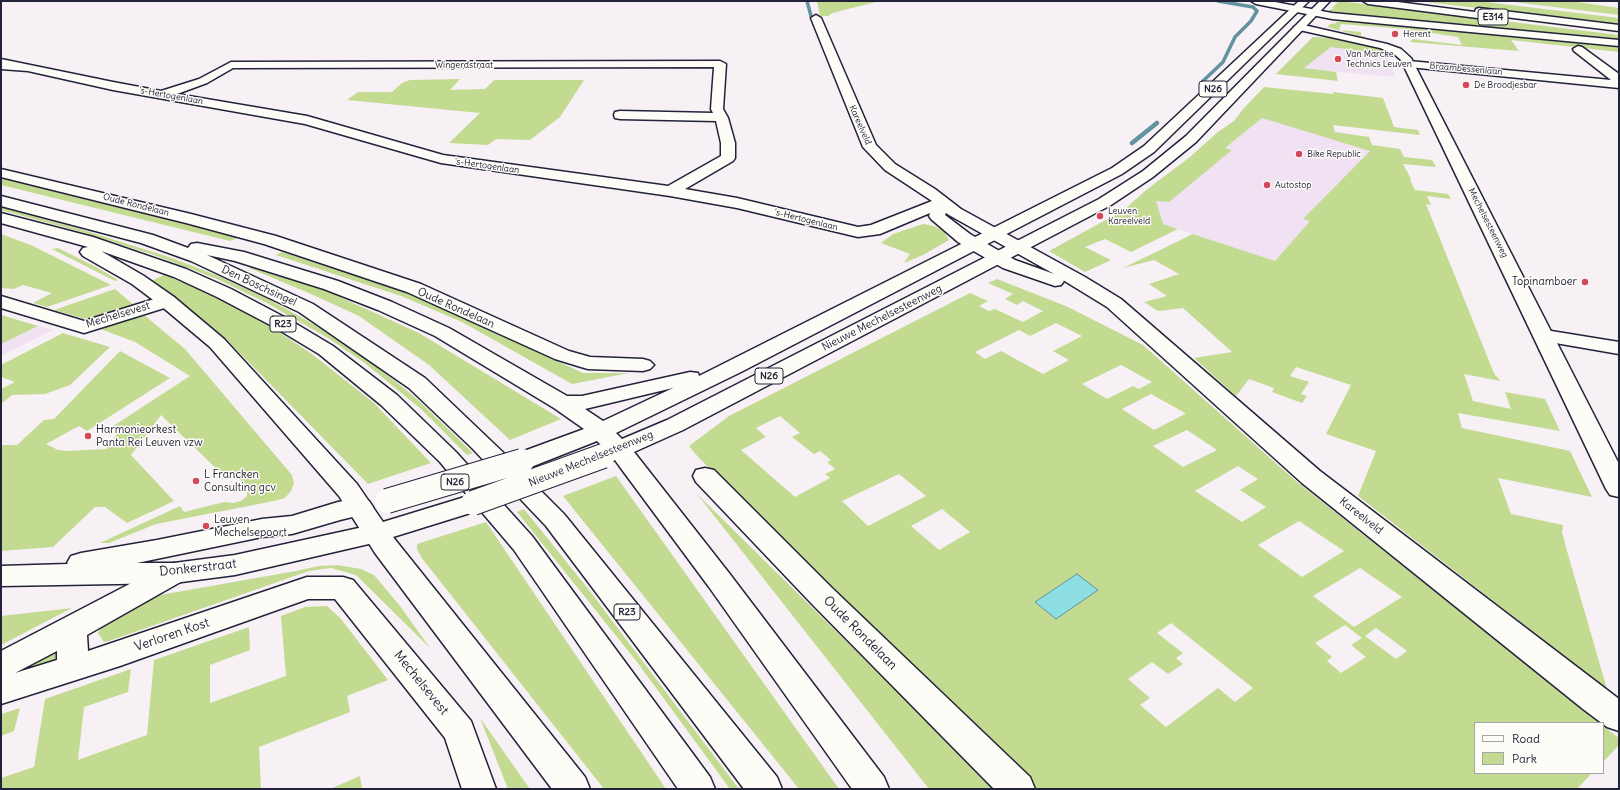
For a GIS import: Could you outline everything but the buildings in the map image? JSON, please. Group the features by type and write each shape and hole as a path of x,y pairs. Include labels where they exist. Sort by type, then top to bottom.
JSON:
{"main road":[{"path":"1249,1 1300,14 1619,43"},
{"path":"1256,1 1300,14"},
{"name":"E314","path":"1368,1 1619,32"},
{"name":"E314","path":"1396,1 1619,28"},
{"name":"Nieuwe Mechelsesteenweg","path":"360,507 387,502 522,461 592,434 734,368 1117,171 1149,149 1282,23 1300,14 1314,12 1324,2"},
{"path":"1282,23 1300,14 1314,12 1352,18"},
{"name":"Nieuwe Mechelsesteenweg","path":"390,529 481,501 611,453 675,425 1105,202 1148,174 1191,139 1300,14"},
{"name":"Mechelsesteenweg","path":"1300,14 1398,51 1406,58 1545,336 1619,489"},
{"name":"Kareelveld","path":"816,18 870,147 890,167 932,193 955,212 1079,281 1114,303 1311,477 1588,695 1619,717"},
{"path":"1578,49 1619,80"},
{"name":"'s-Hertogenlaan","path":"1,62 161,95 307,120 440,159 498,168 607,181 737,203 851,231 882,241"},
{"name":"Wingerdstraat","path":"161,95 203,81 231,65 720,64 717,110 721,117 728,143 728,158 670,191"},
{"name":"Braambessenlaan","path":"1409,64 1619,84"},
{"name":"'s-Hertogenlaan","path":"1,66 28,68"},
{"path":"620,115 721,117"},
{"name":"Oude Rondelaan","path":"1,173 192,218 270,240 414,288 562,356 588,363 643,365"},
{"name":"Den Boschsingel","path":"1,201 147,239 197,257 306,308 417,383 480,442 555,520 765,789"},
{"name":"Kareelveld","path":"943,202 937,216 974,244 1009,264 1114,303"},
{"name":"'s-Hertogenlaan","path":"851,231 864,232 874,230 943,202"},
{"name":"Den Boschsingel","path":"1,218 87,241 180,273 224,293 281,322 326,350 389,400 448,457 523,543 698,789"},
{"path":"147,239 238,256 331,285 385,306 442,332 562,403 611,453 629,461 719,580 872,789"},
{"path":"238,256 270,240"},
{"path":"87,241 88,251 138,280 167,301 217,343 348,490 360,507 390,529 573,789"},
{"name":"Mechelsevest","path":"1,302 84,327 167,301"},
{"path":"1545,336 1619,348"},
{"path":"562,403 582,403 734,368"},
{"name":"Oude Rondelaan","path":"705,476 822,596 1018,789"},
{"name":"Donkerstraat","path":"9,575 156,550 262,528 292,525 331,513 360,507"},
{"path":"1,666 208,556 292,525"},
{"name":"Donkerstraat","path":"9,575 174,573 235,565 390,529"},
{"name":"Verloren Kost","path":"1,691 73,669 307,588 343,588"},
{"name":"Mechelsevest","path":"343,588 459,731 479,789"},
{"path":"72,629 73,669"}],"shaded area":[{"path":"1313,37 1333,38 1385,51 1388,53 1395,77 1303,69 1276,74"},
{"path":"1244,107 1374,147 1304,219 1310,221 1275,261 1163,224 1145,191 1190,157 1218,132 1234,121"},
{"path":"1,315 53,330 1,356"}],"green space":[{"path":"880,1 840,11 830,14 829,16 820,16 817,2"},
{"path":"1339,1 1619,35 1619,42 1327,13 1331,9 1334,9 1332,8"},
{"path":"1418,1 1478,1 1619,18 1619,25"},
{"path":"1506,1 1570,1 1619,8 1619,15"},
{"path":"1346,21 1619,47 1619,52 1511,40 1519,51 1410,42 1413,39 1462,45 1458,37 1405,29 1341,24 1339,30 1361,32 1361,36 1365,36 1364,37 1327,27 1330,24 1337,23 1335,22"},
{"path":"1313,37 1333,38 1381,49 1388,53 1388,55 1331,47 1304,68 1336,72 1338,81 1276,74"},
{"path":"460,79 450,90 485,89 494,80 584,80 560,117 530,140 496,139 488,145 449,143 480,113 347,100 358,92 392,92 402,83 410,80"},
{"path":"1264,87 1333,94 1333,92 1383,98 1394,127 1418,130 1420,135 1333,125 1335,132 1369,137 1372,145 1400,149 1404,157 1432,160 1436,167 1403,164 1415,190 1448,194 1451,199 1427,196 1431,205 1426,204 1491,366 1495,375 1501,381 1464,374 1473,401 1511,409 1505,392 1545,399 1560,431 1458,413 1462,428 1570,451 1592,497 1498,478 1511,514 1563,525 1562,532 1567,551 1607,689 1358,496 1376,451 1326,434 1351,385 1296,367 1290,376 1309,382 1301,394 1307,396 1302,403 1272,392 1274,388 1249,379 1236,396 1194,358 1232,352 1183,308 1158,311 1144,302 1167,296 1149,284 1179,274 1154,260 1123,268 1193,234 1275,261 1310,221 1303,219 1370,151 1262,118 1225,148 1232,150 1169,202 1156,201 1163,224 1178,229 1131,252 1105,239 1085,247 1111,260 1085,272 1049,251 1124,210 1145,191 1190,157 1218,132 1234,121"},
{"path":"1,176 241,237 230,241 1,185"},
{"path":"1,207 80,229 172,258 221,277 268,299 308,321 361,355 417,399 473,453 467,455 422,410 366,364 328,338 265,302 217,279 154,255 78,231 1,210"},
{"path":"923,224 940,229 945,233 949,240 923,255 904,263 910,254 881,243 893,234"},
{"path":"1,234 33,246 111,285 47,307 33,303 52,293 23,285 14,289 1,288"},
{"path":"58,248 118,280 115,281 52,249"},
{"path":"282,252 409,293 583,373 629,373 572,384 462,322 401,296 276,255"},
{"path":"254,265 322,289 419,333 561,419 510,440 429,365 359,316 249,268"},
{"path":"164,275 213,295 268,325 312,354 374,403 431,463 368,484 226,339 149,282"},
{"path":"997,279 1068,307 1143,345 1297,482 1599,722 1474,722 1474,774 1591,774 1577,789 1035,789 1032,784 698,457 689,446 729,416 970,293 988,301 979,306 989,311 995,309 1023,322 1043,311 1023,301 1017,305 1005,299 1013,294 988,283","holes":["1056,323 1082,336 1053,351 1069,360 1043,374 1001,351 985,359 975,352 1019,330 1030,336","1121,365 1152,382 1139,389 1133,386 1107,399 1082,384","1151,394 1185,413 1154,430 1122,409","780,416 800,433 792,437 814,454 820,451 831,460 827,462 835,469 825,474 830,478 795,497 741,450 766,437 756,428","1187,430 1217,450 1183,467 1153,446","1238,466 1258,479 1240,490 1266,507 1242,522 1195,491","899,474 926,496 868,526 842,501","942,509 970,532 939,550 911,526","1299,521 1344,551 1302,577 1258,545","1360,568 1402,597 1354,627 1313,596","1171,623 1253,688 1235,702 1218,688 1166,727 1140,705 1150,698 1128,679 1152,662 1168,674 1183,664 1176,658 1183,653 1157,633","1345,625 1362,638 1351,645 1366,657 1341,673 1327,661 1332,657 1315,643","1376,628 1407,651 1396,659 1365,636"]},
{"path":"115,289 135,306 88,320 54,310"},
{"path":"143,314 185,349 292,475 294,483 291,491 285,498 274,501 156,524 109,543 100,543 180,506 184,512 224,502 233,503 241,501 247,496 247,490 238,487 244,484 235,474 227,479 161,415 131,455 174,501 127,523 105,507 95,507 53,547 1,551 1,445 17,445 44,420 54,419 120,351 170,378 87,431 79,426 46,444 58,450 67,451 107,449 120,429 104,432 190,376 135,342 98,328"},
{"path":"1,315 38,326 1,344"},
{"path":"63,333 110,347 70,385 45,394 12,395 1,404 1,389 15,382 1,377 1,365"},
{"path":"616,476 839,789 799,789 563,496"},
{"path":"697,494 996,789 929,789"},
{"path":"524,509 589,590 739,789 730,789 637,662 517,512"},
{"path":"486,522 666,789 604,789 421,557 417,549 417,544"},
{"path":"337,565 361,569 374,575 400,606 430,648 356,575 331,568 309,571 109,641 104,642 98,633 102,626 143,598 319,566"},
{"path":"327,606 341,619 388,680 347,696 350,712 259,747 261,789 1,789 1,778 34,767 45,699 131,669 128,692 84,707 78,760 147,735 154,660 249,627 250,650 210,665 210,703 286,676 281,616 305,607"},
{"path":"72,608 1,645 1,616"},
{"path":"54,649 63,653 55,663 1,679"},
{"path":"20,708 14,731 1,736 1,714"},
{"path":"480,718 530,789 508,789"},
{"path":"1604,727 1619,738 1619,745 1604,761"},
{"path":"360,776 362,789 330,789"}],"water":[{"path":"1077,574 1098,590 1056,619 1035,602"}],"waterway":[{"path":"807,1 811,16"},
{"path":"1203,81 1223,62 1235,37 1251,21 1257,11 1253,7 1218,1"},
{"path":"1132,143 1157,123"}],"place":[{"name":"Herent","path":"1395,34"},
{"name":"Van Marcke Technics Leuven","path":"1338,59"},
{"name":"De Broodjesbar","path":"1466,85"},
{"name":"Bike Republic","path":"1299,154"},
{"name":"Autostop","path":"1267,185"},
{"name":"Leuven Kareelveld","path":"1100,216"},
{"name":"Topinamboer","path":"1585,282"},
{"name":"Harmonieorkest Panta Rei Leuven vzw","path":"88,436"},
{"name":"L Francken Consulting gcv","path":"196,481"},
{"name":"Leuven Mechelsepoort","path":"206,526"}]}
